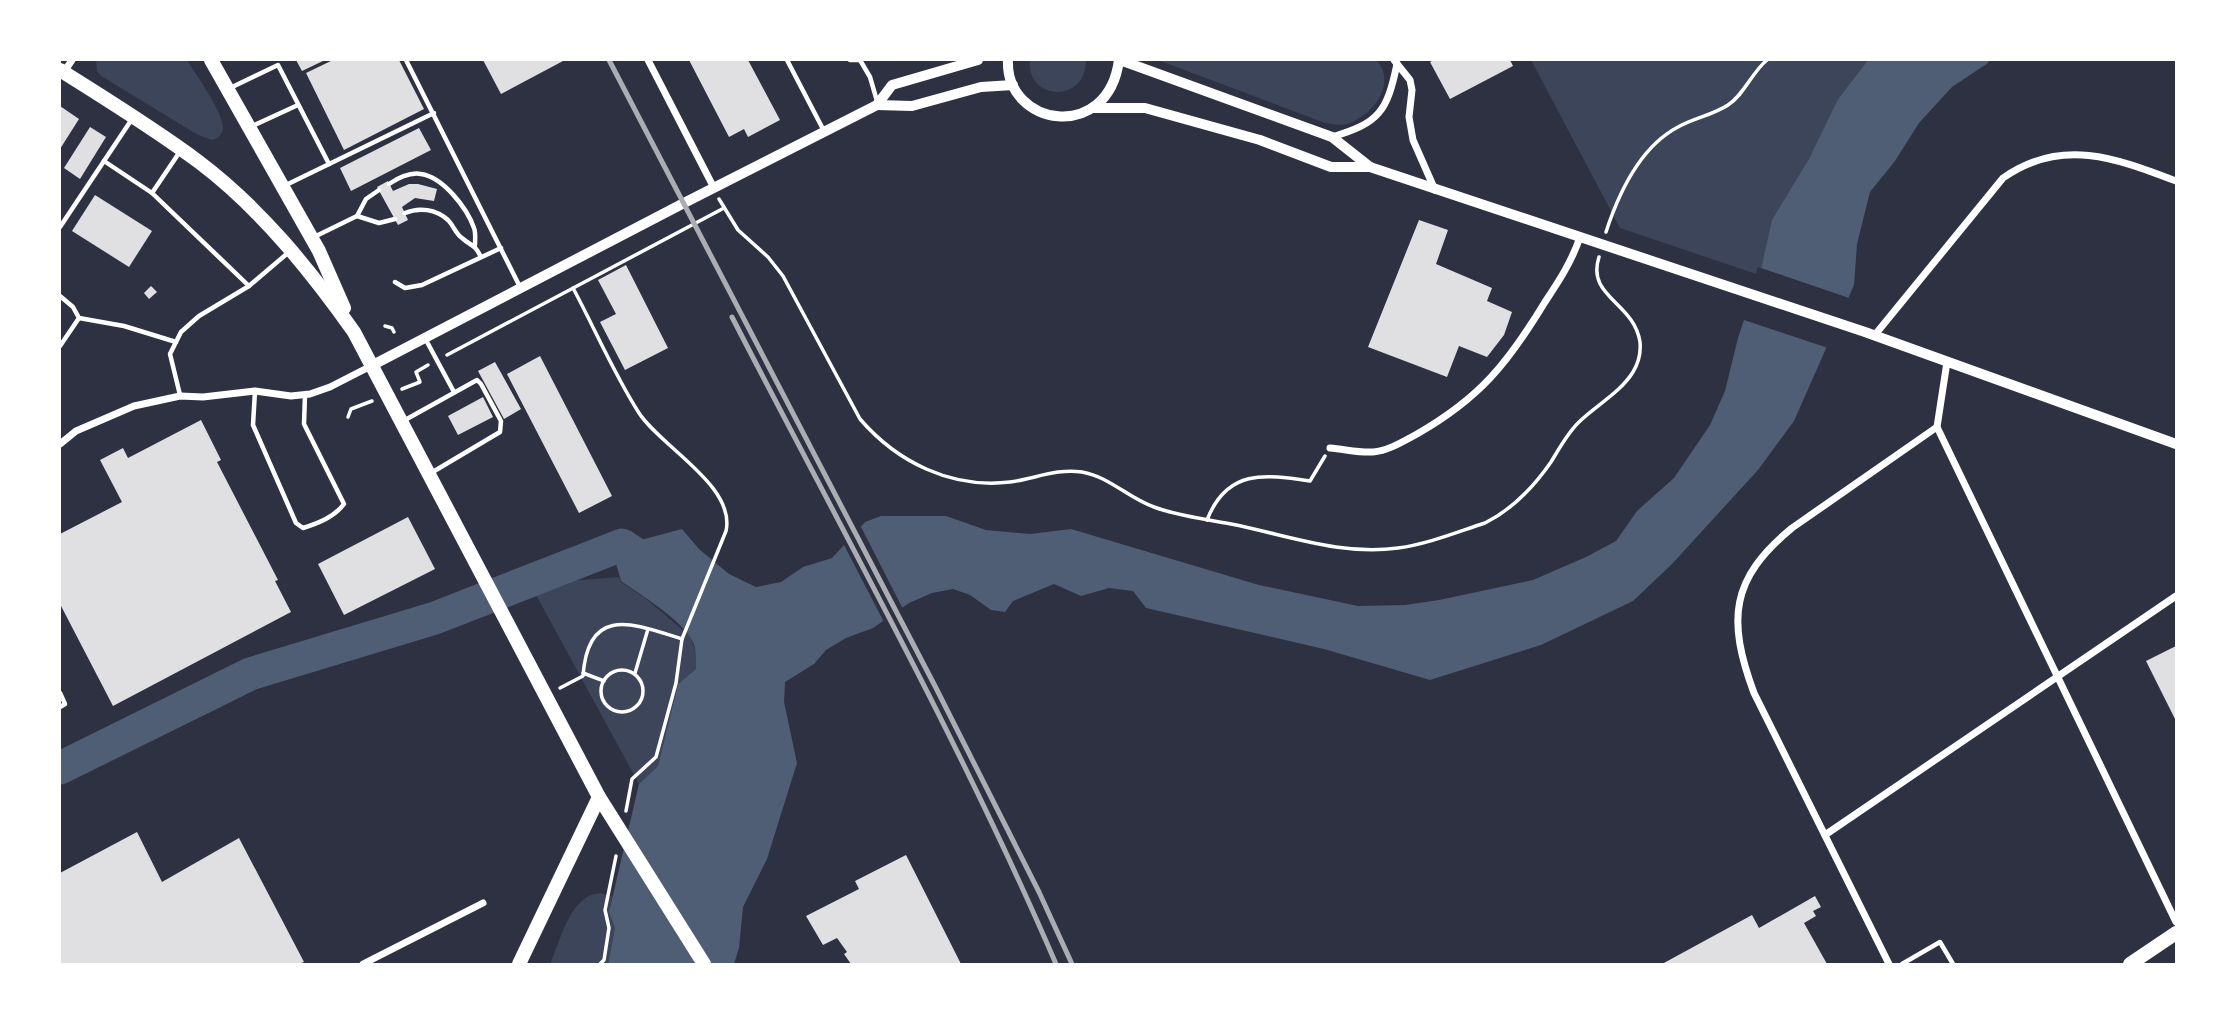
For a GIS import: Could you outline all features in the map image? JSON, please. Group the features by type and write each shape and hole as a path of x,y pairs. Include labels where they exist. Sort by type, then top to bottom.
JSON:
{"main road":[{"path":"211,60 312,238 372,366 603,803 704,964"},
{"path":"61,71 200,163 291,250 319,282 355,332"},
{"path":"519,964 603,803"},
{"path":"2130,964 2176,933"}],"street":[{"path":"61,71 72,60"},
{"path":"648,60 714,188"},
{"path":"60,444 76,431 122,411 180,396 203,397 255,391 291,396 305,395 330,387 877,105 892,85 978,60"},
{"path":"1008,60 1013,85 1024,101 1039,111 1058,117 1077,115 1094,108 1146,108 1260,140 1331,167 1370,167"},
{"path":"1094,108 1108,94 1116,78 1119,60 1332,137 1370,167 1870,334 2176,444"},
{"path":"1332,137 1356,130 1371,121 1382,109 1391,94 1396,62"},
{"path":"1396,62 1410,80 1412,90 1409,117 1413,140 1435,190"},
{"path":"877,105 912,106 981,88 1013,85"},
{"path":"1870,334 2003,178 2019,166 2050,155 2078,155 2110,159 2176,181"},
{"path":"1330,447 1373,452 1403,442 1442,420 1469,400 1490,381 1524,337 1573,257 1580,237"},
{"path":"1947,362 1937,427 2176,922"},
{"path":"1889,964 1754,693 1745,669 1737,627 1738,609 1746,578 1770,546 1937,427"},
{"path":"1825,835 2176,596"},
{"path":"363,964 483,903"}],"lane":[{"path":"406,60 521,289"},
{"path":"787,60 824,131"},
{"path":"850,60 861,60 870,77 877,105"},
{"path":"228,89 278,65 329,164"},
{"path":"249,127 298,105"},
{"path":"283,187 434,113"},
{"path":"60,227 133,118"},
{"path":"152,193 181,150"},
{"path":"104,161 152,193 249,286"},
{"path":"389,184 418,173 436,178 448,189 475,229 475,245 481,257"},
{"path":"312,238 357,216 366,199 379,190"},
{"path":"405,213 420,209 432,211 448,220 462,239 475,245"},
{"path":"357,216 379,223 395,219"},
{"path":"394,282 405,288 422,285 500,248"},
{"path":"180,396 170,354 181,332 199,316 249,286 291,250"},
{"path":"60,296 73,307 79,318"},
{"path":"79,318 124,326 176,342"},
{"path":"60,346 79,318"},
{"path":"426,339 454,392"},
{"path":"401,422 477,380 501,421 500,432 428,474"},
{"path":"255,391 253,425 291,514 303,528 319,523 344,504 304,424 305,395"},
{"path":"60,693 65,704 60,707"},
{"path":"1902,964 1940,942 1953,964"}],"path":[{"path":"714,188 738,230 768,257 783,276 860,419 874,436 908,461 948,477 991,483 1070,470 1086,472 1114,484 1154,507 1207,520 1335,548 1400,548 1485,523 1498,516 1523,497 1577,424 1628,379 1639,359 1640,340 1629,315 1602,289 1597,278 1596,266 1611,216 1644,153 1664,135 1730,104 1756,70 1768,60"},
{"path":"416,372 724,208"},
{"path":"573,288 639,412 654,432 709,482 729,520 682,639 676,683 656,757 632,779 625,814"},
{"path":"385,326 392,328 394,332"},
{"path":"412,367 418,383"},
{"path":"348,417 351,409"},
{"path":"1207,520 1213,504 1222,494 1236,483 1251,477 1269,475 1310,481 1330,447"},
{"path":"583,674 587,652 597,632 617,623 682,639"},
{"path":"635,674 649,629"},
{"path":"619,670 635,674 642,682 643,696 635,708 615,711 604,702 601,689 604,681 612,672 619,670"},
{"path":"545,696 583,674 604,681"},
{"path":"600,964 604,960 609,928 605,910 617,852"}],"shaded area":[{"path":"96,60 187,60 219,114 222,133 212,140 198,135 101,76 97,71"},
{"path":"1030,60 1086,60 1083,74 1077,84 1056,92 1046,90 1037,83 1031,74"},
{"path":"1158,60 1376,60 1382,69 1383,88 1380,97 1366,114 1347,124 1336,125"},
{"path":"1531,60 1868,60 1838,99 1759,275 1620,228"},
{"path":"1868,60 1989,60 1952,87 1919,123 1895,161 1870,192 1857,244 1854,285 1794,421 1758,470 1672,564 1633,601 1541,645 1430,680 1324,649 1146,608 1133,591 1109,588 1081,596 1054,584 1013,601 1005,612 991,610 970,595 953,589 932,593 909,603 873,628 846,638 826,650 814,664 785,682 784,702 797,763 767,859 743,907 739,948 734,964 608,964 615,928 609,912 639,784 658,766 678,684 696,669 694,644 684,629 621,581 615,560 622,545 682,529 699,549 729,574 756,587 781,582 803,567 832,558 865,522 881,516 946,516 986,530 1030,534 1071,529 1259,585 1358,606 1405,605 1439,600 1533,580 1616,541 1637,511 1674,478 1710,425 1725,391 1738,338 1762,265 1772,220 1809,159 1838,99"},
{"path":"619,577 621,582 645,598 691,637 696,653 696,669 678,684 658,766 639,784 535,593 544,583"},
{"path":"601,893 612,897 609,912 615,928 608,964 550,964 574,910 590,895"}],"pier":[{"path":"1758,267 1852,299 1831,349 1741,319"},
{"path":"859,523 904,611 885,624 842,541"}],"building":[{"path":"296,60 325,60 302,71"},
{"path":"333,60 399,60 424,109 344,150 306,73"},
{"path":"483,60 562,60 563,61 501,94"},
{"path":"689,60 748,60 780,120 748,137 744,129 729,137"},
{"path":"1510,60 1513,66 1450,99 1430,62"},
{"path":"60,106 79,119 60,149"},
{"path":"90,127 106,137 80,179 64,168"},
{"path":"419,128 431,150 351,191 340,168"},
{"path":"388,181 393,191 409,184 437,189 434,201 415,198 402,207 408,220 398,225 377,187"},
{"path":"95,195 152,231 129,267 72,231"},
{"path":"1419,220 1448,230 1436,264 1492,288 1487,301 1512,312 1504,335 1487,357 1459,346 1447,377 1368,347"},
{"path":"626,265 668,348 625,370 600,322 616,314 598,280"},
{"path":"151,286 157,292 149,299 144,293"},
{"path":"540,356 612,496 579,513 507,374"},
{"path":"495,362 521,409 504,419 478,371"},
{"path":"483,397 493,417 458,435 448,416"},
{"path":"201,420 221,460 217,462 278,580 275,581 291,612 113,706 60,604 60,534 122,502 100,460 123,448 128,458"},
{"path":"408,517 435,569 344,615 318,564"},
{"path":"2176,646 2176,721 2146,661"},
{"path":"137,832 162,882 239,838 304,962 60,964 60,873"},
{"path":"906,855 961,964 851,964 844,954 847,952 837,938 823,945 806,916 859,889 855,881"},
{"path":"1815,896 1821,907 1813,911 1816,916 1804,923 1827,964 1662,964 1752,915 1759,928"}],"waterway":[{"path":"60,768 250,674 435,618 622,545 659,570"}],"railway":[{"path":"609,60 936,688 1039,892 1072,964"},
{"path":"732,317 941,719 1056,964"}]}
